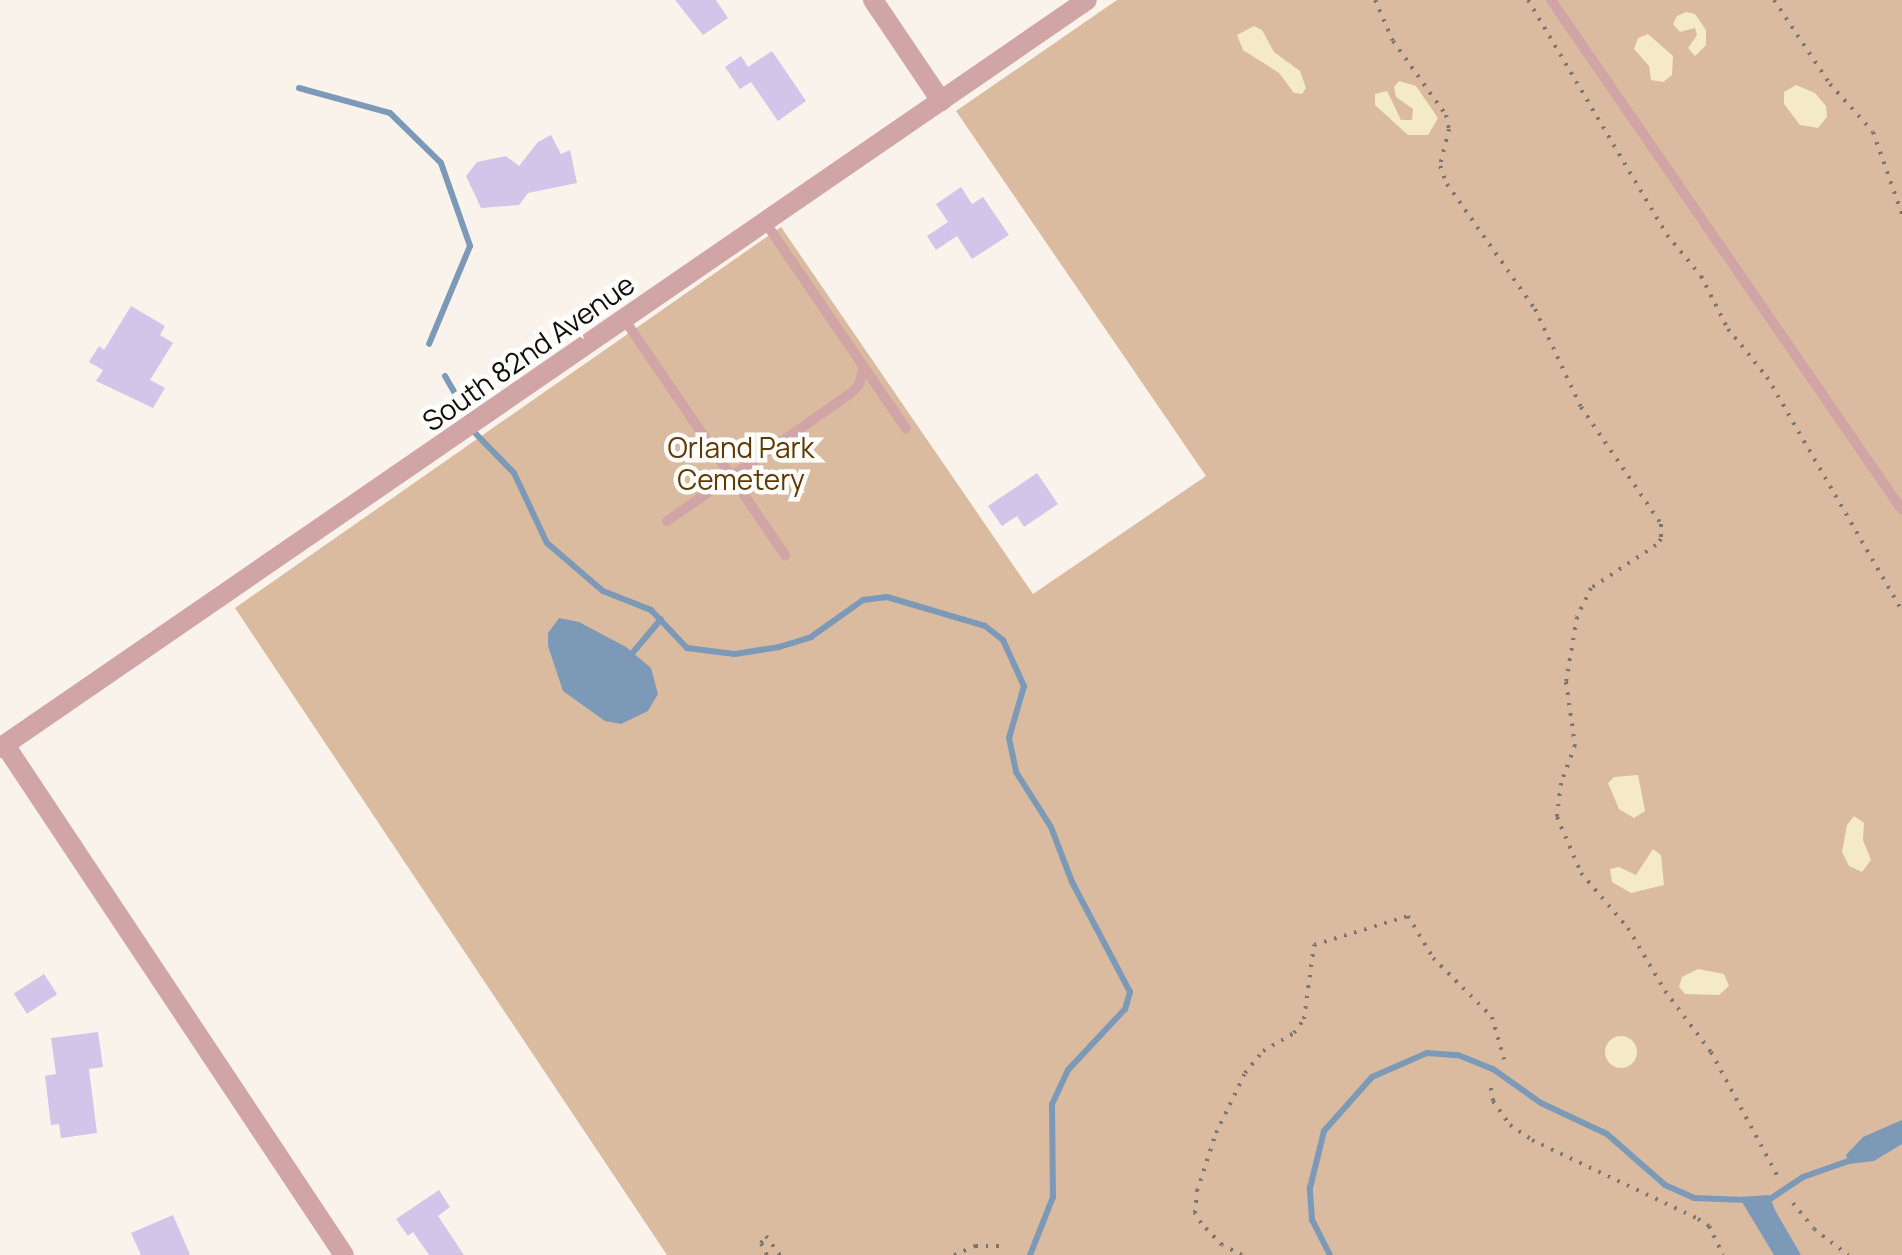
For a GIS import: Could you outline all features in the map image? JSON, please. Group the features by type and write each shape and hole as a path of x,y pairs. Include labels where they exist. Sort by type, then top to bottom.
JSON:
{"street":[{"path":"873,0 941,101"},
{"name":"South 82nd Avenue","path":"2,747 1087,0"},
{"path":"2,747 344,1255"}],"lane":[{"path":"1551,0 1902,510"},
{"path":"765,222 906,429"},
{"path":"624,318 784,555"},
{"path":"667,522 850,393 859,385 864,370"}],"path":[{"path":"1375,0 1393,41 1446,114 1448,129 1440,166 1452,194 1535,309 1576,398 1661,524 1656,545 1591,588 1577,617 1566,682 1575,745 1561,783 1557,817 1582,872 1628,928 1666,991 1710,1052 1778,1176"},
{"path":"1528,0 1667,235 1701,276 1728,329 1767,377 1902,612"},
{"path":"1774,0 1830,84 1873,132 1902,214"},
{"path":"1242,1255 1222,1245 1201,1223 1196,1213 1197,1191 1216,1133 1246,1074 1263,1051 1294,1032 1304,1019 1314,944 1408,916 1433,958 1492,1018 1504,1059"},
{"path":"1491,1088 1493,1101 1510,1125 1532,1140 1698,1219 1709,1226 1724,1255"},
{"path":"1793,1204 1814,1230 1848,1255"},
{"path":"768,1255 761,1244 766,1236 780,1255"},
{"path":"954,1255 975,1246 1004,1246"}],"green space":[{"name":"Orland Park Cemetery","path":"1117,0 1902,0 1902,1255 667,1255 235,608 781,227 1033,594 1206,476 956,111"}],"sand":[{"path":"1695,14 1706,30 1706,45 1695,56 1688,48 1697,35 1695,28 1680,32 1673,24 1677,16"},
{"path":"1254,26 1262,30 1274,52 1300,71 1306,88 1302,94 1294,93 1279,73 1243,50 1237,35"},
{"path":"1648,34 1673,56 1672,75 1663,82 1651,80 1649,66 1634,49 1638,38"},
{"path":"1399,81 1416,86 1438,118 1428,135 1408,135 1375,105 1375,94 1387,91 1401,120 1412,120 1413,109 1396,97 1394,87"},
{"path":"1796,85 1815,93 1826,106 1827,117 1818,128 1800,125 1784,104 1784,92"},
{"path":"1638,775 1645,811 1634,818 1619,809 1608,783 1614,777"},
{"path":"1854,816 1864,823 1863,840 1871,860 1862,872 1849,866 1842,852 1847,825"},
{"path":"1653,849 1661,855 1664,885 1631,893 1612,882 1610,869 1619,867 1636,875"},
{"path":"1698,969 1724,974 1729,986 1719,995 1685,994 1679,987 1682,977"},
{"path":"1621,1036 1633,1040 1637,1052 1633,1064 1621,1068 1609,1064 1605,1052 1609,1040"}],"water":[{"path":"559,618 579,622 626,647 651,668 658,694 648,711 621,724 605,721 563,691 548,646 548,633"},
{"path":"1902,1120 1902,1144 1874,1161 1849,1164 1846,1155 1863,1137"},
{"path":"1769,1195 1801,1255 1774,1255 1739,1197"}],"building":[{"path":"675,0 716,0 728,18 703,35"},
{"path":"772,51 806,101 778,121 751,82 740,89 725,67 741,56 748,67"},
{"path":"551,135 561,154 570,150 577,183 528,193 519,205 481,208 466,176 477,162 506,156 519,166 538,142"},
{"path":"961,187 972,204 983,197 1009,235 972,259 957,236 936,250 927,236 948,222 936,204"},
{"path":"131,306 165,326 160,335 173,343 150,380 165,388 153,408 96,381 103,370 89,362 99,346 104,350"},
{"path":"1037,473 1058,504 1024,527 1017,516 1002,526 988,506"},
{"path":"44,974 57,994 27,1014 14,994"},
{"path":"98,1032 103,1067 89,1069 97,1133 61,1138 59,1124 51,1125 45,1076 56,1074 51,1038"},
{"path":"439,1190 450,1207 438,1216 464,1255 429,1255 413,1232 408,1236 396,1219"},
{"path":"173,1215 190,1255 141,1255 131,1233"}],"waterway":[{"path":"299,88 390,113 441,163 470,246 429,344"},
{"path":"445,376 462,406"},
{"path":"476,434 514,473 547,543 603,591 651,610 687,648 735,654 779,647 811,637 863,600 887,597 985,626 1003,640 1024,686 1009,738 1016,772 1051,827 1072,882 1130,992 1125,1009 1068,1070 1052,1104 1053,1197 1030,1255"},
{"path":"630,656 661,619"},
{"path":"1330,1255 1312,1220 1310,1188 1324,1131 1372,1077 1427,1053 1458,1055 1493,1069 1541,1103 1607,1134 1665,1185 1694,1198 1745,1200"},
{"path":"1767,1201 1803,1177 1854,1159"}]}
